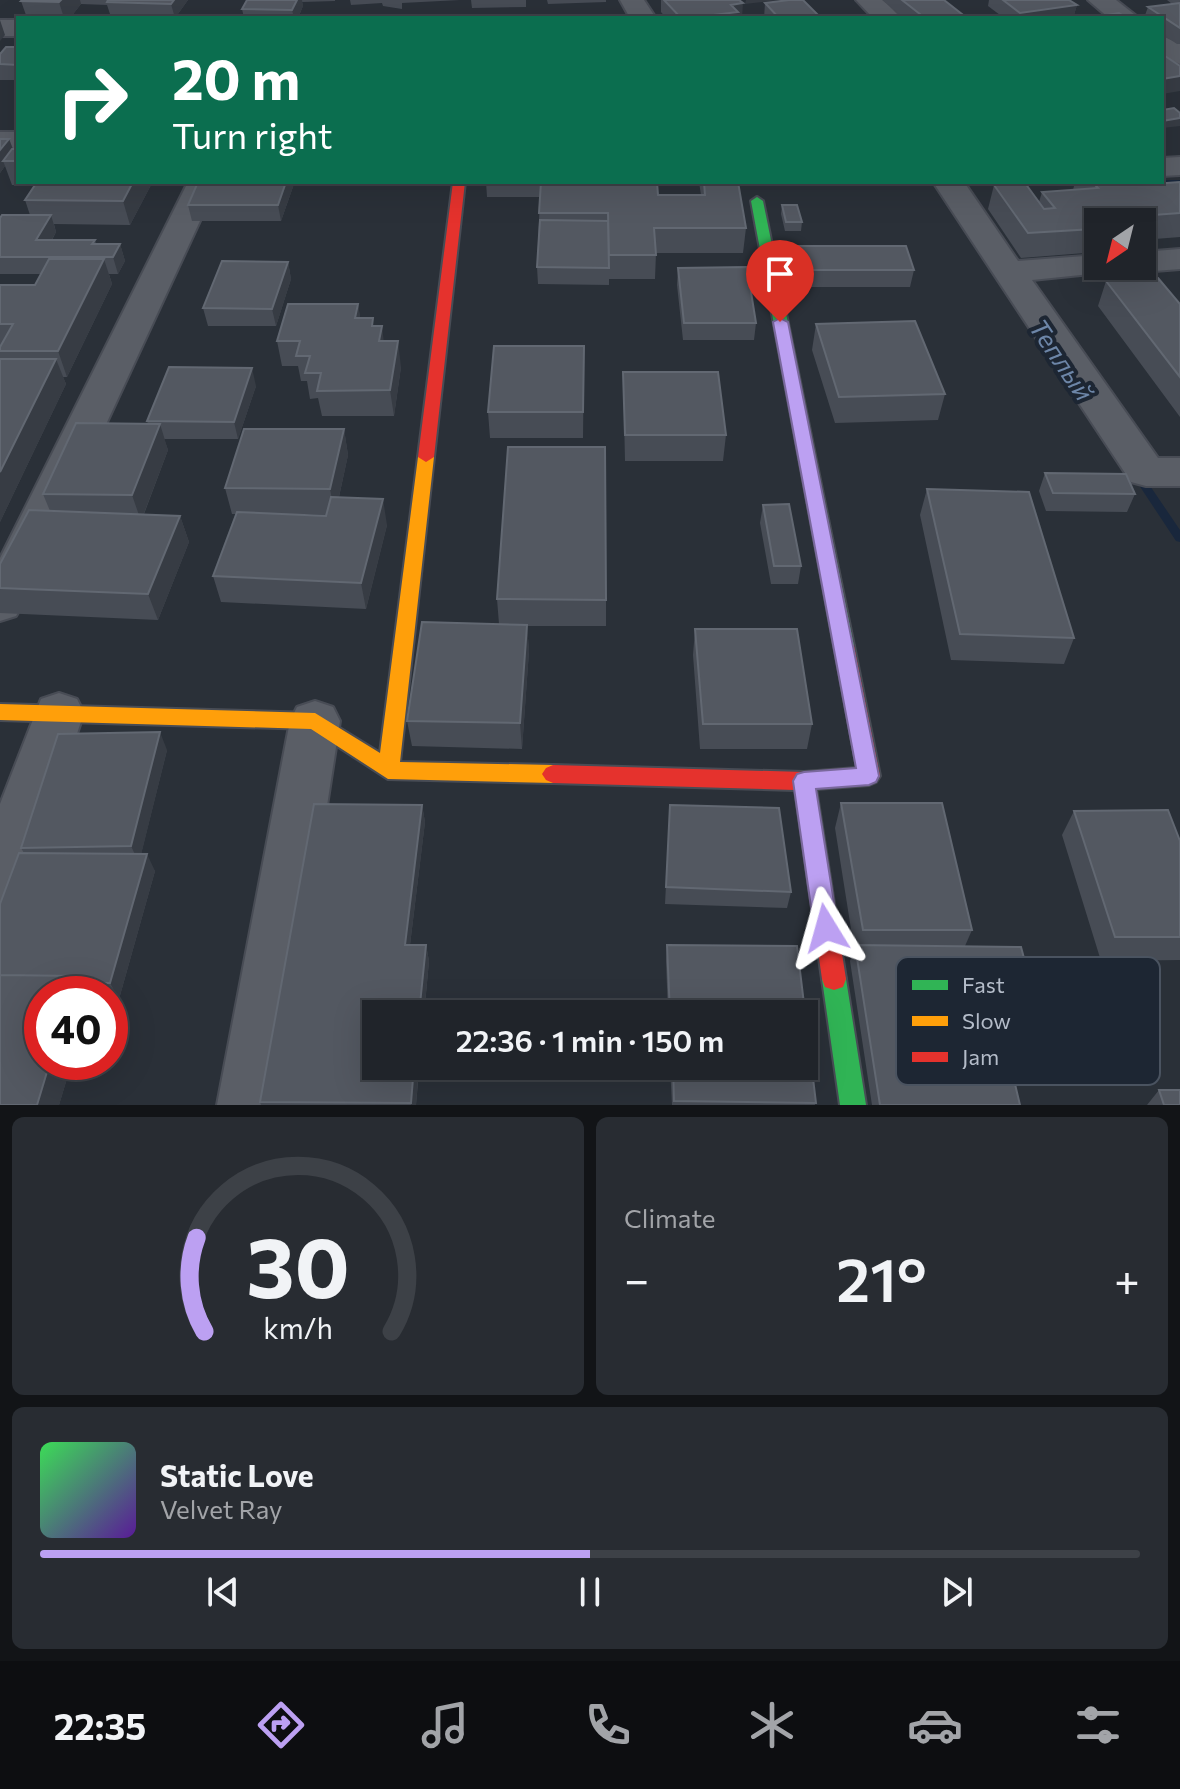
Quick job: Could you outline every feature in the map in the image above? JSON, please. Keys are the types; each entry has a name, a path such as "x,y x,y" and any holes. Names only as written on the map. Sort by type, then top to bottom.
{"street":[{"path":"868,0 886,16"},
{"path":"1100,0 1123,16"},
{"path":"0,604 202,184"},
{"path":"388,770 459,184"},
{"path":"949,184 1146,472 1180,472"},
{"path":"0,712 315,721 388,770 804,781 869,776 757,201"},
{"path":"1156,261 1180,259"},
{"path":"1009,272 1084,266"},
{"path":"0,878 59,713"},
{"path":"249,1105 315,721"},
{"path":"804,781 853,1105"}],"building":[{"path":"22,0 61,0 59,2"},
{"path":"108,0 174,0 171,4"},
{"path":"247,0 297,0 292,10 242,9"},
{"path":"664,0 739,0 743,3 731,5 738,12 679,16"},
{"path":"803,0 819,16 777,16 765,3"},
{"path":"902,0 944,0 964,16 922,16"},
{"path":"1003,0 1069,0 1077,5 1020,13"},
{"path":"1180,3 1180,28 1164,16 1148,7"},
{"path":"6,47 16,47 16,65 0,64 0,54"},
{"path":"1164,55 1180,66 1180,76 1164,79"},
{"path":"1174,108 1180,113 1180,118 1164,121 1164,110"},
{"path":"0,139 9,139 0,150"},
{"path":"12,149 16,149 16,161 3,161"},
{"path":"1180,182 1180,213 1156,215 1156,208 1084,208 1084,230 1028,233 994,185 1026,184 1044,209 1055,208 1042,192 1098,188 1094,184"},
{"path":"36,184 132,184 123,201 25,200"},
{"path":"197,184 285,184 278,205 188,205"},
{"path":"541,184 657,184 658,195 705,195 704,184 738,184 746,228 654,228 656,255 609,255 608,213 539,213"},
{"path":"782,205 797,205 802,222 786,222"},
{"path":"2,215 51,215 36,240 95,240 92,244 120,244 113,257 0,257"},
{"path":"540,220 608,221 609,268 537,267"},
{"path":"786,246 906,246 914,270 791,270"},
{"path":"49,259 104,259 58,351 0,351 13,324 0,324 0,285 35,285"},
{"path":"222,261 288,262 272,309 203,308"},
{"path":"747,267 756,323 684,323 678,268"},
{"path":"1156,278 1180,304 1180,377 1106,281"},
{"path":"288,304 358,304 355,318 373,318 372,326 382,326 379,341 398,341 390,390 317,391 321,373 305,373 310,356 296,356 300,341 277,341"},
{"path":"915,321 945,394 839,397 816,324"},
{"path":"494,346 584,346 583,412 488,412"},
{"path":"0,359 56,359 0,472"},
{"path":"169,367 252,368 234,422 147,421"},
{"path":"623,372 718,372 726,435 625,435"},
{"path":"76,423 160,424 132,495 43,494"},
{"path":"244,429 344,429 330,489 225,488"},
{"path":"508,447 605,447 606,600 497,599"},
{"path":"1045,473 1126,474 1135,494 1053,493"},
{"path":"927,489 1029,492 1074,638 960,634"},
{"path":"331,497 383,499 361,583 213,576 237,512 326,516"},
{"path":"789,504 801,566 774,566 763,505"},
{"path":"29,510 180,516 148,594 0,588 0,564"},
{"path":"422,622 527,625 520,723 407,721"},
{"path":"695,629 797,629 812,724 703,724"},
{"path":"160,732 131,846 21,848 58,734"},
{"path":"841,803 942,803 972,930 863,930"},
{"path":"314,804 422,805 405,945 426,945 420,1000 362,1000 362,1080 413,1080 411,1103 260,1102"},
{"path":"670,805 779,808 791,892 666,887"},
{"path":"1168,810 1180,841 1180,937 1115,937 1074,811"},
{"path":"19,853 147,854 112,976 0,975 0,904"},
{"path":"667,945 797,946 804,1000 669,1000"},
{"path":"855,945 1021,947 1024,957 896,957 896,1085 1015,1085 1020,1105 880,1105"},
{"path":"0,975 77,976 24,976 24,1080 45,1080 37,1105 0,1105"},
{"path":"673,1080 813,1080 816,1103 674,1101"},
{"path":"1159,1090 1180,1090 1180,1105 1164,1105"}],"waterway":[{"name":"Теплый","path":"1164,182 1180,182"},
{"name":"Теплый","path":"1138,476 1180,538"}],"traffic: fast":[{"path":"757,201 844,646"},
{"path":"834,979 853,1105"}],"traffic: slow":[{"path":"388,770 426,457"},
{"path":"0,712 315,721 388,770 553,774"}],"traffic: jam":[{"path":"426,457 459,184"},
{"path":"834,979 804,781 869,776 844,646"},
{"path":"553,774 804,781"}],"route":[{"path":"780,322 869,776 804,781 826,928"}]}
